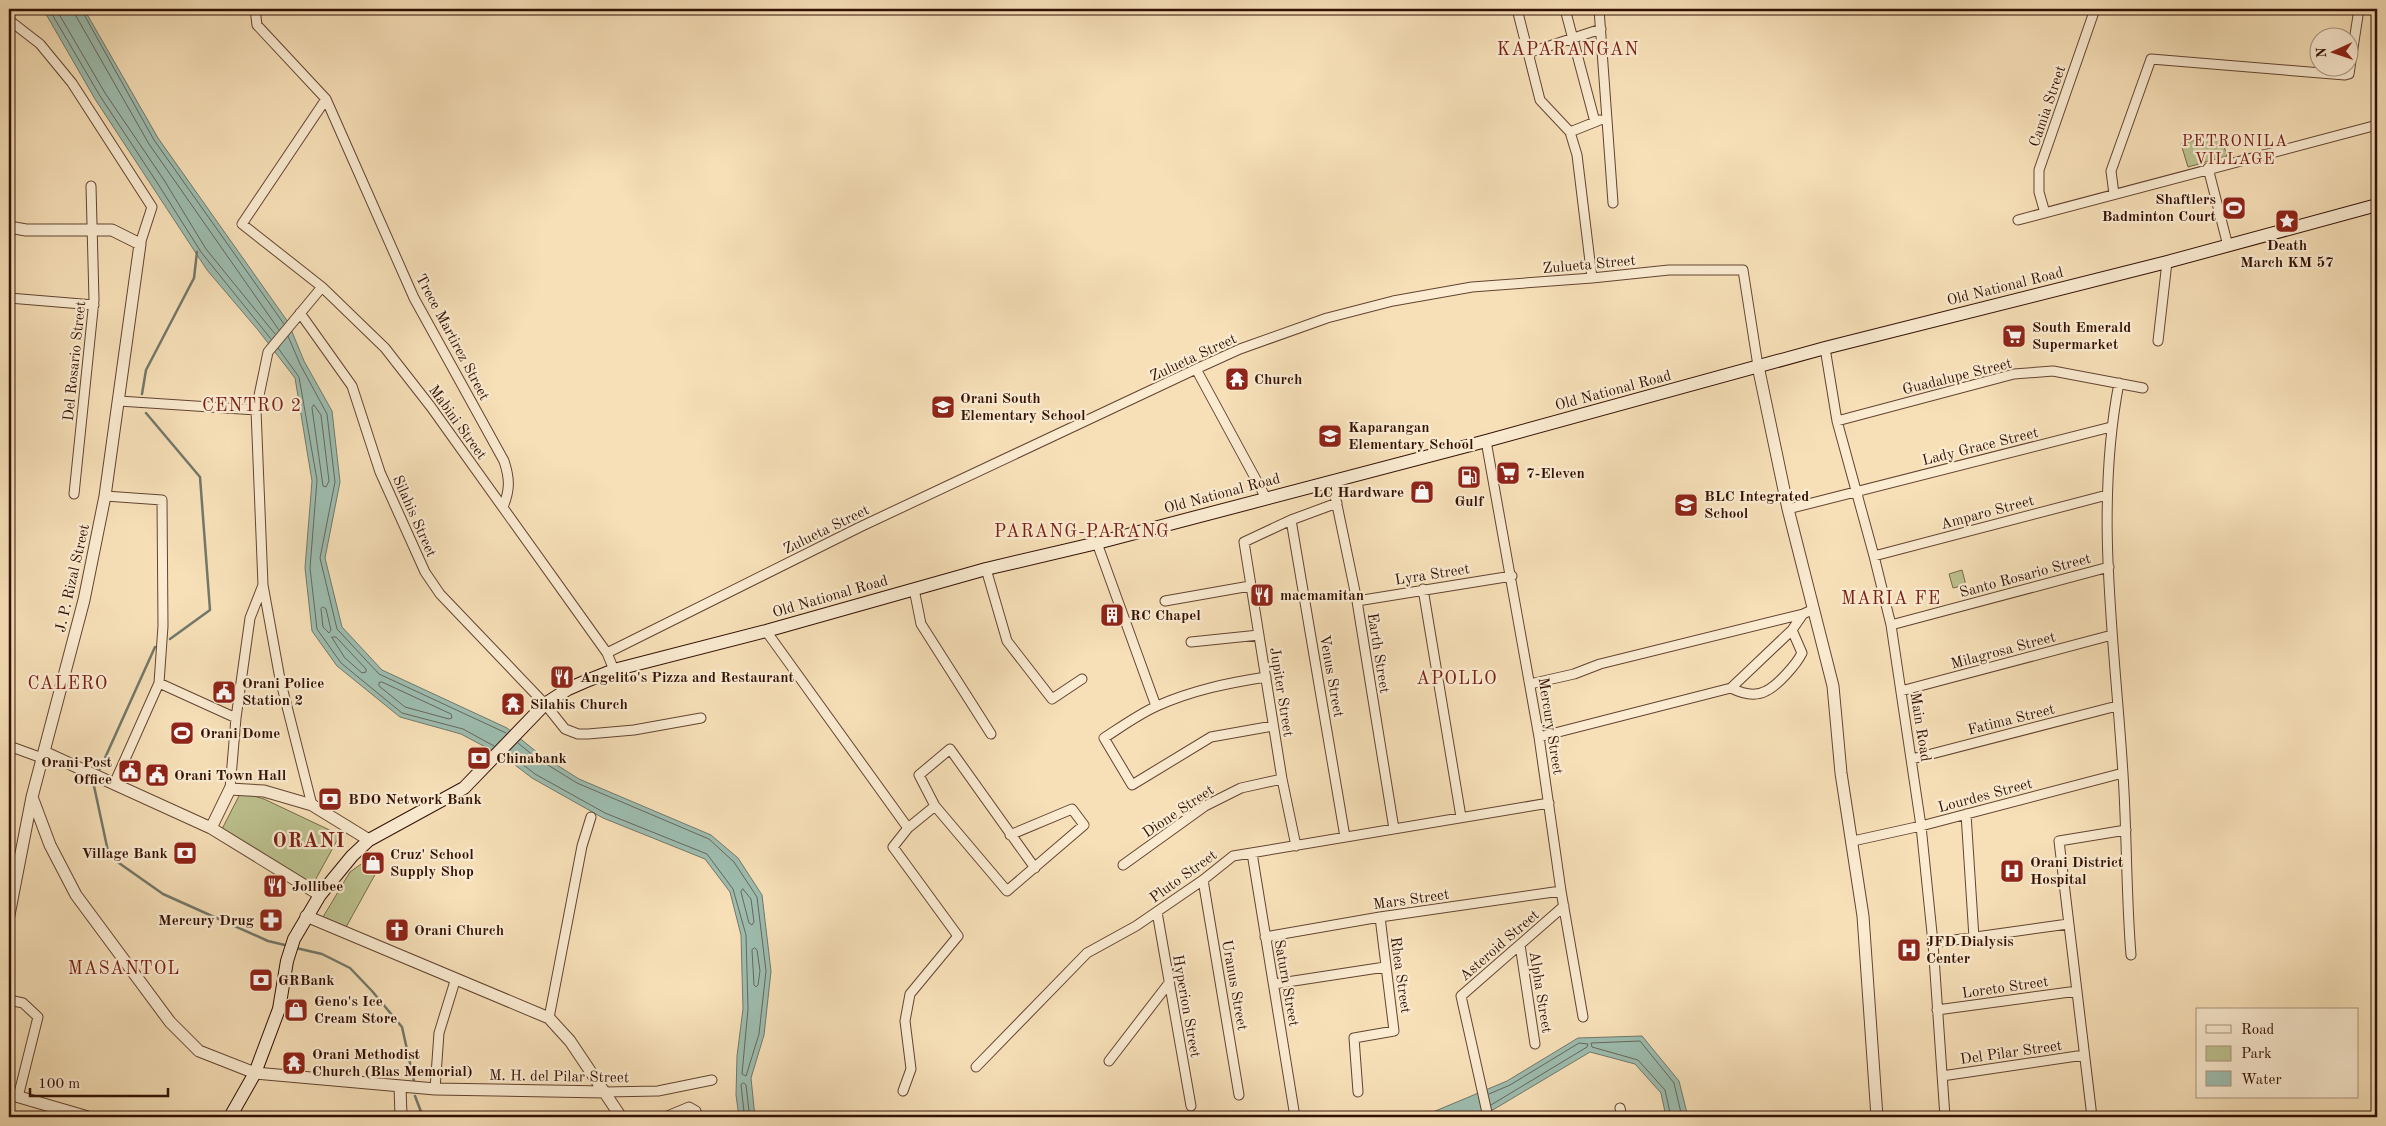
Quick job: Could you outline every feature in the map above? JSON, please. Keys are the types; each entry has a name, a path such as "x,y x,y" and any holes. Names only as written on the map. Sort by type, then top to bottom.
{"main road":[{"name":"Old National Road","path":"230,1117 255,1073 279,1009 292,944 306,916 320,895 352,856 369,840 464,788 496,757 545,704 568,689 614,670 766,631 986,569 1097,543 1486,441 1825,348 2167,262 2377,205"}],"street":[{"name":"Trece Martirez Street","path":"255,9 257,25 326,99 414,298 504,461 510,478 504,507"},
{"path":"1517,9 1540,100 1570,132 1577,155 1592,278"},
{"path":"1565,9 1595,122"},
{"path":"1599,9 1613,204"},
{"name":"Camia Street","path":"2045,213 2039,192 2039,170 2095,9"},
{"path":"2114,194 2111,171 2151,59 2345,75 2349,74 2359,9"},
{"path":"9,20 40,44 72,83 152,207 140,244 112,230 26,230 9,227"},
{"path":"1528,53 1602,30"},
{"name":"Mabini Street","path":"326,99 242,224 322,287 385,348 504,507 607,653 614,670"},
{"path":"1570,132 1608,118"},
{"path":"2018,220 2377,124"},
{"path":"2208,168 2228,246"},
{"name":"Del Rosario Street","path":"74,494 94,305 91,186"},
{"name":"J. P. Rizal Street","path":"9,915 32,797 84,600 105,496 140,244"},
{"path":"2158,340 2167,262"},
{"name":"Zulueta Street","path":"607,653 860,527 1240,349 1327,318 1393,301 1472,286 1592,278 1669,270 1744,270 1758,366"},
{"path":"312,805 280,679 263,585 256,410 268,352 322,287"},
{"path":"9,298 94,305"},
{"name":"Silahis Street","path":"300,313 352,386 380,472 425,572 440,594 545,704 565,728 578,734 634,730 701,718"},
{"name":"Main Road","path":"1825,348 1837,421 1891,625 1912,759 1933,943 1945,1117"},
{"path":"1758,366 1788,509 1833,686 1842,773 1863,916 1877,1117"},
{"path":"1196,370 1266,498"},
{"name":"Guadalupe Street","path":"1837,421 2014,374 2053,371 2143,388"},
{"path":"2119,383 2110,427 2107,495 2112,635 2123,773 2131,955"},
{"path":"119,401 256,410"},
{"name":"Lady Grace Street","path":"1788,509 2110,427"},
{"name":"Mercury Street","path":"1486,441 1512,576 1539,737 1561,890 1583,1017"},
{"name":"Earth Street","path":"1332,481 1357,601 1394,829"},
{"name":"Amparo Street","path":"1874,556 2107,495"},
{"path":"105,496 162,500 163,626 159,683 114,784"},
{"path":"1291,520 1337,503"},
{"name":"Jupiter Street","path":"1291,520 1244,542 1282,779 1296,846"},
{"name":"Venus Street","path":"1291,520 1345,837"},
{"path":"1097,543 1156,706"},
{"name":"Santo Rosario Street","path":"1891,625 2109,566"},
{"path":"986,569 1007,641 1052,699 1082,680"},
{"name":"Lyra Street","path":"1357,601 1512,576"},
{"path":"211,828 230,789 236,718 250,618 263,585"},
{"path":"1165,601 1250,586"},
{"path":"914,589 921,624 991,734"},
{"path":"1423,589 1461,817"},
{"path":"1530,684 1574,674 1600,664 1803,614 1814,609"},
{"path":"1539,737 1730,688 1792,630 1803,614"},
{"path":"1730,688 1744,694 1765,692 1797,664 1802,653 1798,640 1792,630"},
{"path":"766,631 908,828"},
{"path":"1191,642 1258,635"},
{"name":"Milagrosa Street","path":"1901,691 2112,635"},
{"path":"1266,677 1222,684 1156,706 1104,738 1132,784 1211,737 1273,726"},
{"path":"159,683 236,718"},
{"name":"Fatima Street","path":"1912,759 2117,706"},
{"path":"9,746 43,755 114,784 211,828 320,895"},
{"path":"1010,835 1072,809 1084,825 1036,868 1007,891 935,806 919,775 950,749 1010,835 1036,868"},
{"name":"Lourdes Street","path":"1853,841 1921,826 2123,773"},
{"name":"Dione Street","path":"1123,865 1205,806 1241,788 1282,779"},
{"path":"230,789 264,791 312,805 369,840"},
{"name":"M. H. del Pilar Street","path":"32,797 50,845 76,895 170,1022 199,1051 255,1073 435,1089 658,1091 712,1080"},
{"name":"Pluto Street","path":"976,1067 1087,953 1136,926 1203,880 1233,856 1549,803"},
{"path":"903,1091 911,1069 905,1021 910,994 958,936 893,847 908,828 935,806"},
{"path":"1966,814 1974,938"},
{"path":"549,1018 582,846 591,817"},
{"path":"2092,1117 2059,841 2126,830"},
{"name":"Saturn Street","path":"1252,853 1295,1117"},
{"name":"Uranus Street","path":"1203,880 1239,1095"},
{"name":"Mars Street","path":"1265,937 1380,917 1561,890"},
{"name":"Asteroid Street","path":"1488,1117 1461,996 1564,906"},
{"name":"Hyperion Street","path":"1157,912 1190,1106"},
{"path":"306,916 455,981 549,1018 570,1041 621,1117"},
{"name":"Rhea Street","path":"1358,1092 1354,1038 1394,1030 1380,917"},
{"path":"1933,943 2068,924"},
{"name":"Alpha Street","path":"1520,945 1535,1044"},
{"path":"1274,984 1385,967"},
{"path":"435,1089 439,1033 455,981"},
{"path":"1109,1061 1170,983"},
{"name":"Loreto Street","path":"1937,1010 2077,992"},
{"path":"9,1000 23,1003 38,1017 13,1096 88,1117"},
{"name":"Del Pilar Street","path":"1942,1076 2084,1055"},
{"path":"400,1086 401,1117"},
{"path":"665,1117 689,1107 696,1111"},
{"path":"1620,1108 1622,1117"}],"green space":[{"path":"2220,133 2227,156 2188,167 2181,144"},
{"path":"1962,570 1966,585 1953,588 1949,574"},
{"path":"241,792 264,799 340,835 313,884 222,829"},
{"path":"364,862 377,871 345,929 323,917 350,872"}],"water":[{"path":"43,9 84,9 158,138 288,322 304,361 332,411 340,482 325,558 342,627 382,670 507,728 538,753 579,779 711,835 738,858 762,895 771,971 764,1035 751,1078 755,1117 739,1117 736,1095 737,1056 743,1009 741,935 730,892 705,859 603,818 532,778 506,758 461,734 400,717 337,666 312,631 305,568 312,481 295,378 258,330 207,270 95,99"},
{"path":"1642,1036 1679,1081 1688,1117 1666,1117 1661,1093 1635,1064 1590,1052 1481,1117 1421,1117 1507,1081 1578,1038"}],"waterway":[{"path":"142,394 146,370 194,278 197,252"},
{"path":"146,413 200,477 210,610 170,639"},
{"path":"100,769 155,647"},
{"path":"94,786 109,856 163,894 268,941 289,946"},
{"path":"296,948 322,954 350,968 372,991 402,1027 414,1081"},
{"path":"415,1096 423,1117"}],"place":[{"name":"Shaftlers Badminton Court","path":"2234,208"},
{"name":"Death March KM 57","path":"2287,221"},
{"name":"South Emerald Supermarket","path":"2014,336"},
{"name":"Church","path":"1237,379"},
{"name":"Orani South Elementary School","path":"943,407"},
{"name":"Kaparangan Elementary School","path":"1330,436"},
{"name":"7-Eleven","path":"1508,473"},
{"name":"Gulf","path":"1469,477"},
{"name":"LC Hardware","path":"1422,492"},
{"name":"BLC Integrated School","path":"1686,505"},
{"name":"macmamitan","path":"1262,595"},
{"name":"RC Chapel","path":"1112,615"},
{"name":"Angelito's Pizza and Restaurant","path":"562,677"},
{"name":"Orani Police Station 2","path":"224,692"},
{"name":"Silahis Church","path":"513,704"},
{"name":"Orani Dome","path":"182,733"},
{"name":"Chinabank","path":"479,758"},
{"name":"Orani Post Office","path":"130,771"},
{"name":"Orani Town Hall","path":"157,775"},
{"name":"BDO Network Bank","path":"330,799"},
{"name":"Village Bank","path":"185,853"},
{"name":"Cruz' School Supply Shop","path":"373,863"},
{"name":"Orani District Hospital","path":"2012,871"},
{"name":"Jollibee","path":"275,886"},
{"name":"Mercury Drug","path":"271,920"},
{"name":"Orani Church","path":"397,930"},
{"name":"JFD Dialysis Center","path":"1909,950"},
{"name":"GRBank","path":"261,980"},
{"name":"Geno's Ice Cream Store","path":"296,1010"},
{"name":"Orani Methodist Church (Blas Memorial)","path":"294,1063"}],"district":[{"name":"KAPARANGAN","path":"1568,49"},
{"name":"PETRONILA VILLAGE","path":"2235,149"},
{"name":"CENTRO 2","path":"252,405"},
{"name":"PARANG-PARANG","path":"1082,531"},
{"name":"MARIA FE","path":"1891,598"},
{"name":"APOLLO","path":"1457,678"},
{"name":"CALERO","path":"68,683"},
{"name":"ORANI","path":"309,840"},
{"name":"MASANTOL","path":"124,968"}]}
